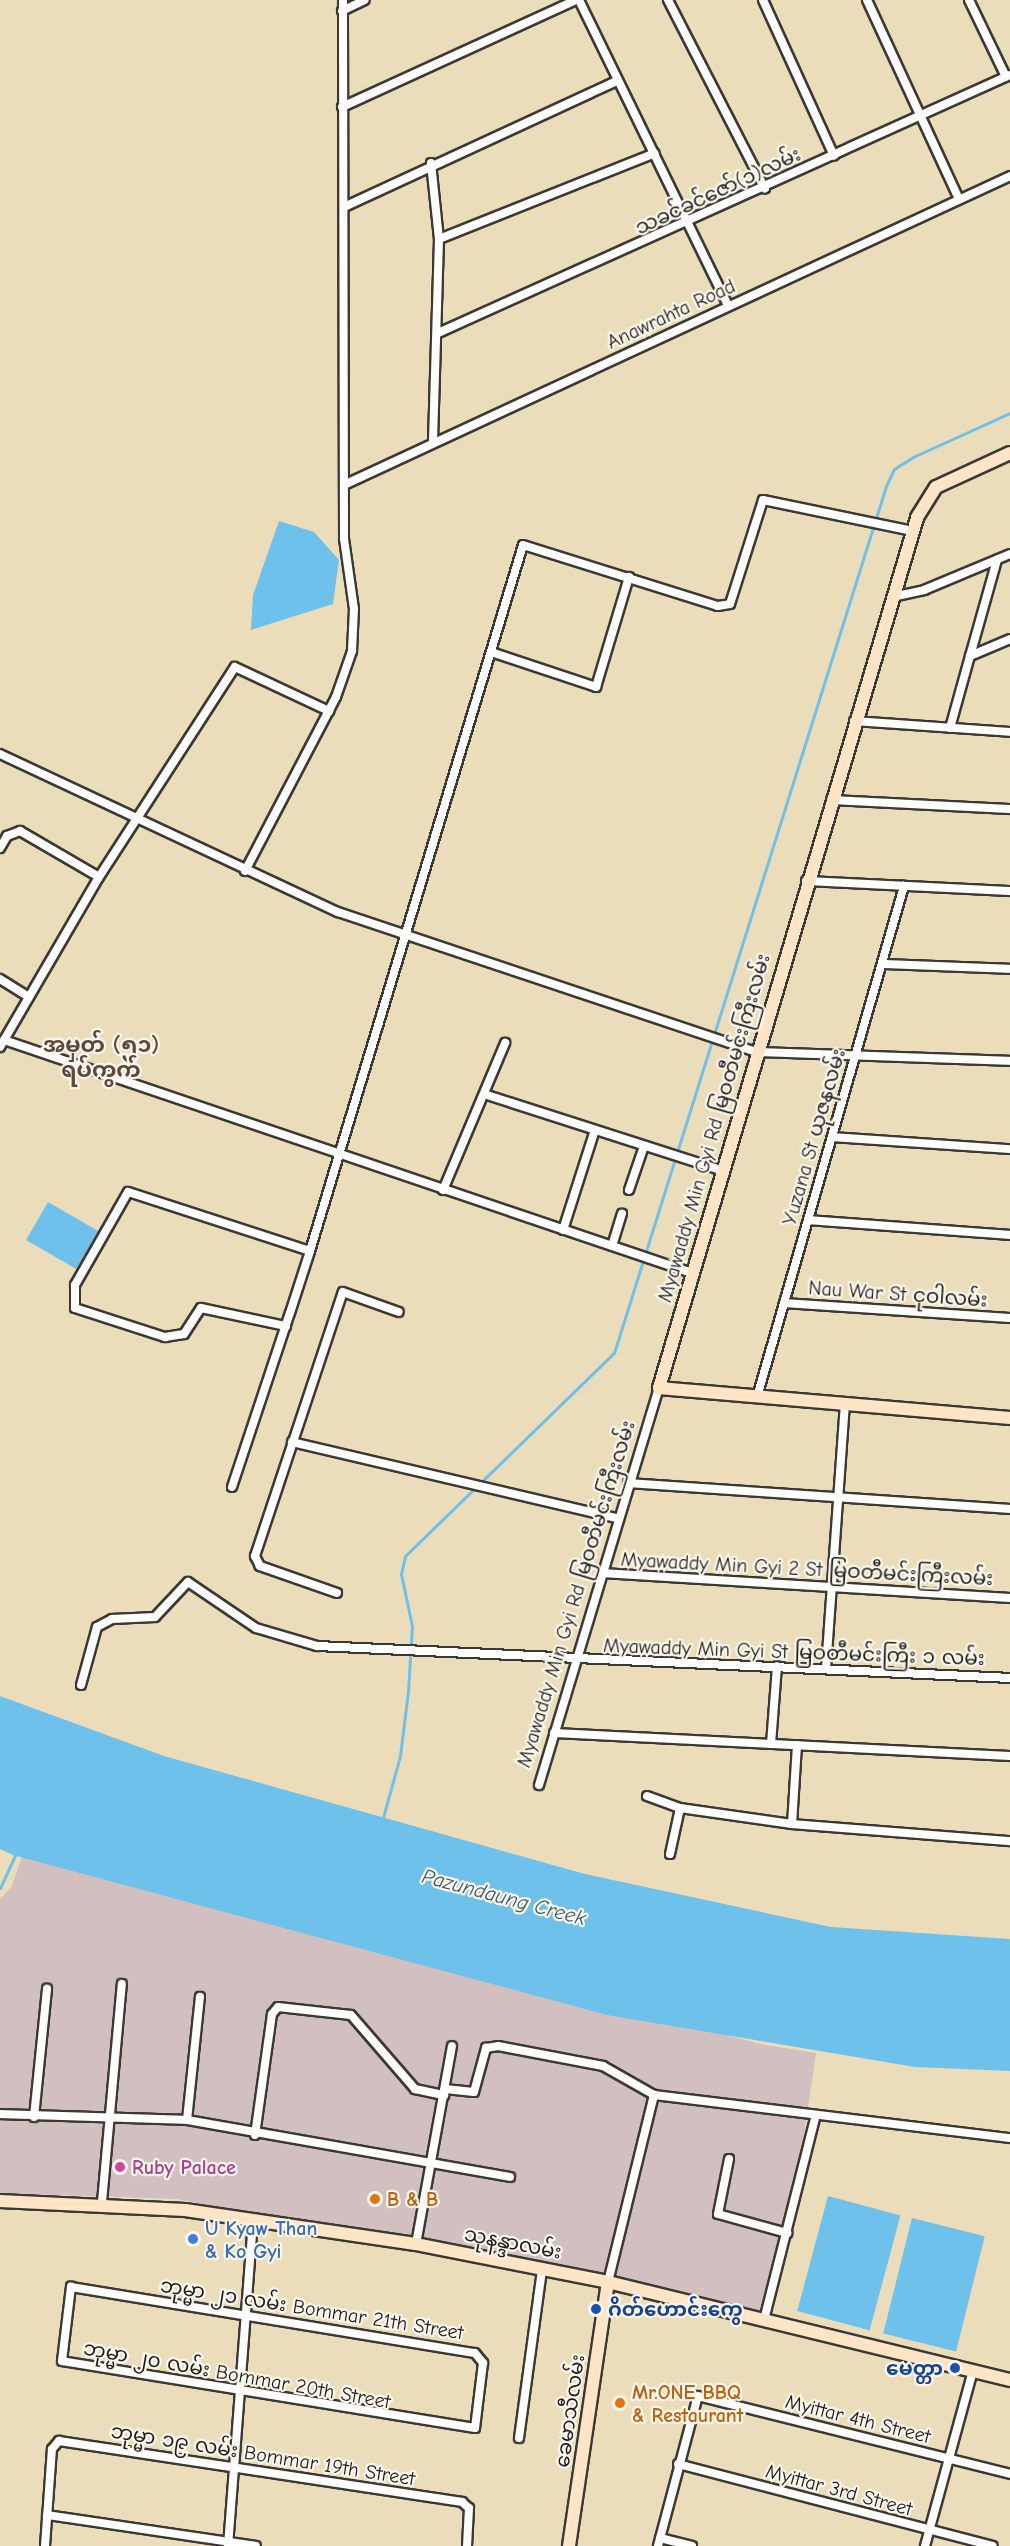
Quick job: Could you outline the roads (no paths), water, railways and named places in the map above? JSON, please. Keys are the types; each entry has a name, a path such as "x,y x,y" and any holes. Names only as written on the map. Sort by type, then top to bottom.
{"main road":[{"name":"Myawaddy Min Gyi Rd မြဝတီမင်းကြီးလမ်း","path":"659,1388 830,800 892,597 926,495 936,487 1010,453"},
{"path":"659,1388 1010,1418"},
{"name":"သုနန္ဒာလမ်း","path":"0,2201 102,2202 253,2219 416,2244 608,2282 1010,2380"},
{"name":"ခေမာသီလမ်း","path":"569,2546 608,2282"}],"street":[{"path":"245,872 329,711 352,651 346,484 342,107 344,0"},
{"path":"342,11 365,0"},
{"path":"342,107 578,0 728,306"},
{"path":"668,0 765,189"},
{"path":"762,0 834,156"},
{"path":"867,0 959,199"},
{"path":"980,0 970,2 1008,76"},
{"name":"သခင်ခင်ဇော်(၁)လမ်း","path":"438,333 687,225 1008,76"},
{"path":"344,207 431,163 617,81"},
{"path":"439,238 655,153"},
{"path":"431,163 439,238 438,333 433,441"},
{"name":"Anawrahta Road","path":"346,484 433,441 1010,176"},
{"path":"232,1486 341,1156 523,545 718,606 730,604 763,500 913,531"},
{"path":"892,597 1010,554"},
{"path":"950,729 997,560"},
{"path":"491,652 596,687 629,577"},
{"path":"970,656 1010,639"},
{"path":"329,711 235,667 99,877 2,1043 692,1273"},
{"path":"854,720 1010,732"},
{"path":"0,754 245,872 407,938 756,1052 856,1053 1010,1061"},
{"path":"830,800 1010,809"},
{"path":"0,848 7,836 20,831 99,877"},
{"path":"806,881 1010,891"},
{"name":"Yuzana St ယုဇနလမ်း","path":"757,1397 904,886"},
{"path":"882,964 1010,969"},
{"path":"0,980 29,997"},
{"path":"443,1190 505,1043"},
{"path":"484,1094 687,1161 721,1170"},
{"path":"563,1230 595,1130"},
{"path":"832,1137 1010,1149"},
{"path":"629,1190 644,1146"},
{"path":"286,1326 201,1308 184,1334 165,1337 75,1308 75,1285 129,1192 310,1251"},
{"path":"612,1246 622,1213"},
{"path":"808,1220 1010,1235"},
{"path":"337,1593 255,1562 292,1442 343,1292 399,1312"},
{"name":"Nau War St ငုဝါလမ်း","path":"784,1303 1010,1318"},
{"name":"Myawaddy Min Gyi Rd မြဝတီမင်းကြီးလမ်း","path":"539,1785 617,1518 659,1388"},
{"path":"826,1668 845,1404"},
{"path":"292,1442 465,1486 617,1518"},
{"path":"628,1483 1010,1509"},
{"name":"Myawaddy Min Gyi 2 St မြဝတီမင်းကြီးလမ်း","path":"602,1573 1010,1598"},
{"name":"Myawaddy Min Gyi St မြဝတီမင်းကြီး ၁ လမ်း","path":"81,1684 97,1627 112,1619 155,1617 188,1582 282,1640 577,1660 826,1668 1010,1678"},
{"path":"771,1744 777,1666"},
{"path":"554,1733 1010,1756"},
{"path":"792,1824 797,1745"},
{"path":"647,1796 680,1808 792,1824 1010,1841"},
{"path":"670,1854 680,1808"},
{"path":"102,2202 122,1984"},
{"path":"34,2117 47,1989"},
{"path":"187,2120 201,1997"},
{"path":"255,2135 272,2014 278,2007 351,2015 415,2089 474,2092 486,2048 494,2045 603,2066 654,2096 815,2118 1010,2139"},
{"path":"416,2244 433,2163 452,2046"},
{"path":"608,2282 654,2096"},
{"path":"0,2114 34,2117 111,2116 187,2120 255,2135 510,2176"},
{"path":"764,2320 815,2118"},
{"path":"729,2159 718,2214 787,2233"},
{"path":"228,2544 253,2219"},
{"path":"519,2438 542,2269"},
{"name":"ဘုမ္မာ ၂၁ လမ်း Bommar 21th Street","path":"68,2292 71,2287 475,2353 483,2363 475,2428"},
{"name":"ဘုမ္မာ ၂၀ လမ်း Bommar 20th Street","path":"68,2292 62,2361 475,2428"},
{"path":"925,2546 951,2459 972,2370"},
{"name":"Myittar 4th Street","path":"678,2464 698,2396 1010,2474"},
{"name":"ဘုမ္မာ ၁၉ လမ်း Bommar 19th Street","path":"47,2515 54,2445 234,2466 467,2504 467,2546"},
{"path":"678,2464 659,2542 692,2546"},
{"name":"Myittar 3rd Street","path":"678,2464 992,2546"},
{"path":"45,2546 47,2515 228,2544 256,2546"}],"water":[{"path":"279,521 314,532 339,560 333,604 251,630 253,595"},
{"path":"48,1202 98,1231 76,1269 26,1240"},
{"name":"Pazundaung Creek","path":"0,1696 164,1756 585,1874 831,1927 1010,1939 1010,2071 915,2067 607,2015 13,1855 0,1849"},
{"path":"828,2196 900,2215 870,2330 797,2311"},
{"path":"912,2218 985,2236 956,2352 883,2333"}],"waterway":[{"path":"382,1821 400,1756 408,1691 412,1626 401,1574 405,1556 614,1353 886,486 894,469 913,457 1010,413"},
{"path":"0,1888 17,1851"}],"place":[{"name":"Ruby Palace","path":"120,2167"},
{"name":"B & B","path":"375,2199"},
{"name":"U Kyaw Than & Ko Gyi","path":"193,2239"},
{"name":"ဂိတ်ဟောင်းကွေ","path":"596,2309"},
{"name":"မေတ္တာ","path":"955,2368"},
{"name":"Mr.ONE BBQ & Restaurant","path":"620,2403"}],"district":[{"name":"အမှတ် (၅၁) ရပ်ကွက်","path":"101,1058"}]}
